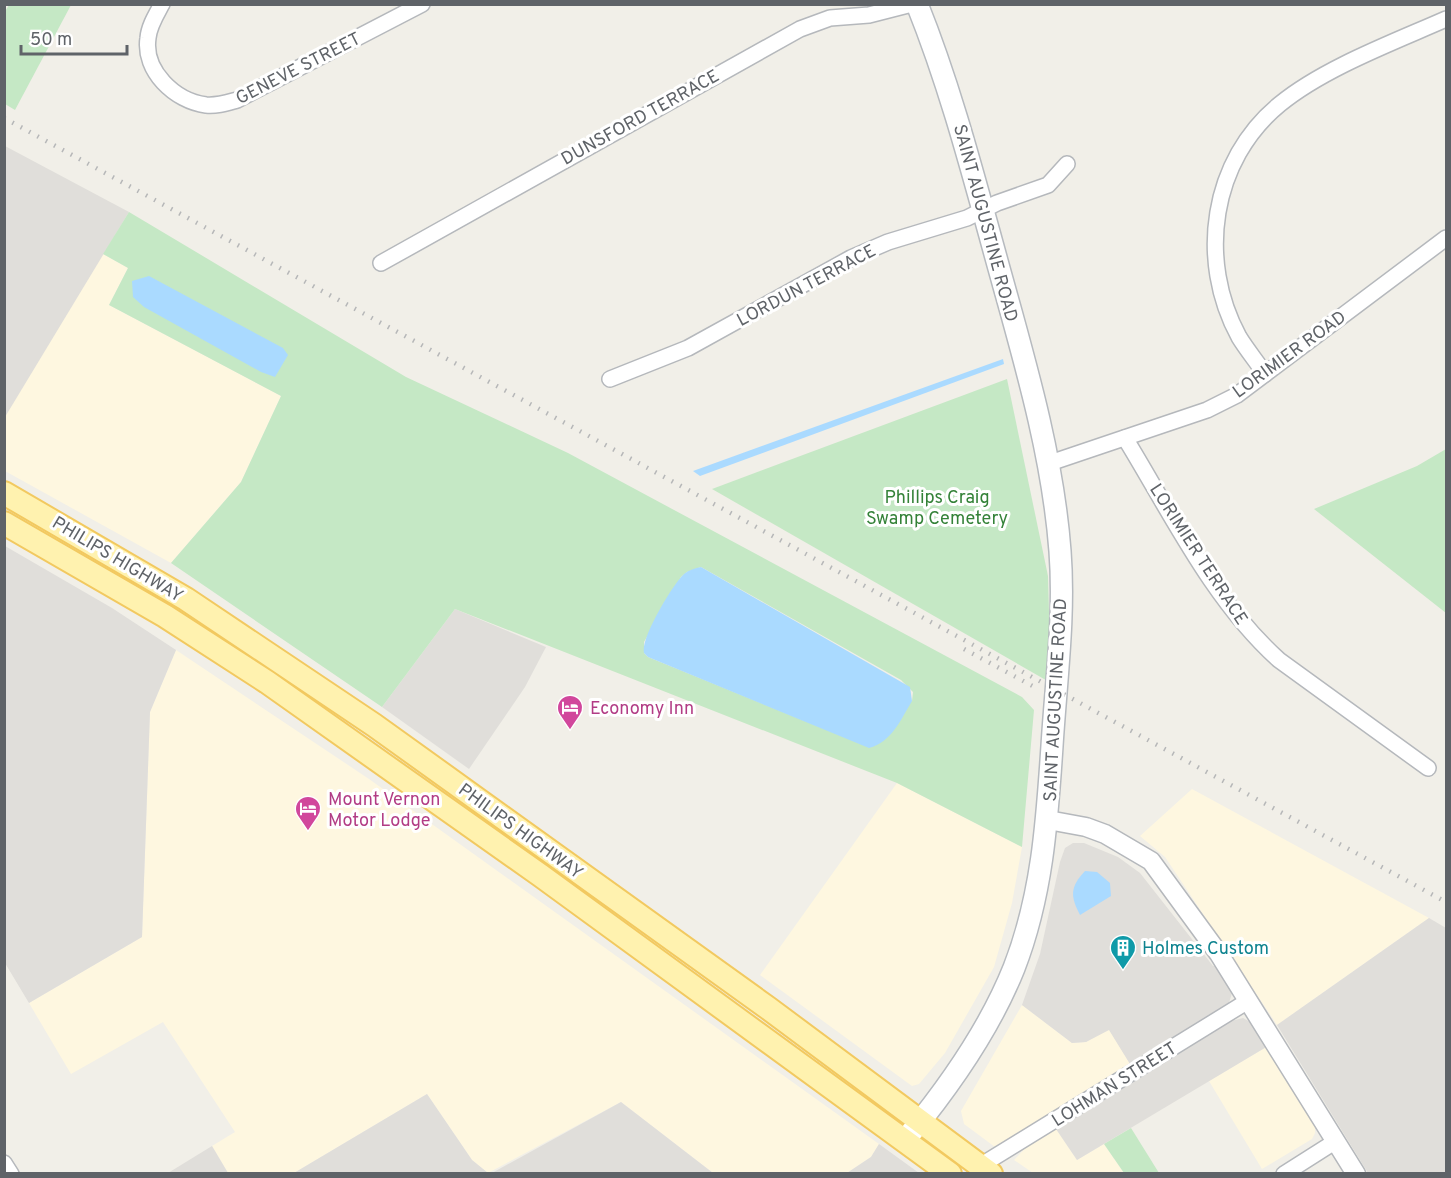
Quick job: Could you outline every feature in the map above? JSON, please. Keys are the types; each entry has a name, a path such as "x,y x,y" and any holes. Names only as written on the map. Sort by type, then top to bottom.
{"main road":[{"name":"SAINT AUGUSTINE ROAD","path":"917,4 956,116 983,210 1014,323 1047,464 1059,547 1063,613 1048,820"},
{"name":"PHILIPS HIGHWAY","path":"4,493 138,570 330,695 721,974 985,1170"},
{"name":"PHILIPS HIGHWAY","path":"4,523 110,583 315,715 511,854 950,1173"},
{"path":"904,1141 940,1098 978,1039 1013,969 1036,900 1048,820"}],"street":[{"name":"GENEVE STREET","path":"162,4 152,23 147,40 151,61 158,78 170,90 203,105 219,106 237,100 423,4"},
{"name":"DUNSFORD TERRACE","path":"381,263 800,29 830,18 869,15 912,4"},
{"path":"1265,374 1239,336 1224,300 1217,272 1214,240 1218,211 1226,181 1238,156 1253,132 1279,105 1308,85 1446,19"},
{"name":"LORDUN TERRACE","path":"610,379 688,348 851,258 888,242 967,218 1048,185 1067,164"},
{"name":"LORIMIER ROAD","path":"1047,464 1207,410 1237,395 1446,238"},
{"name":"LORIMIER TERRACE","path":"1125,438 1225,601 1258,641 1279,660 1428,768"},
{"path":"110,583 138,570"},
{"path":"315,715 330,695"},
{"name":"SAINT AUGUSTINE ROAD","path":"1048,820 1086,827 1105,834 1151,861 1201,926 1356,1173"},
{"path":"511,854 525,834"},
{"path":"706,995 721,974"},
{"name":"LOHMAN STREET","path":"985,1170 1248,1001"},
{"path":"1284,1173 1336,1141"},
{"path":"4,1162 11,1173"}],"shaded area":[{"path":"5,146 129,212 5,417"},
{"path":"103,254 128,268 109,305 281,396 241,482 171,563 5,471 4,417"},
{"path":"5,546 112,608 176,650 150,712 142,937 29,1003 5,963"},
{"path":"455,609 546,647 525,687 469,769 382,707"},
{"path":"176,650 369,779 879,1144 871,1157 847,1173 713,1173 621,1102 488,1173 472,1160 427,1094 294,1173 228,1173 212,1146 235,1132 163,1022 71,1074 29,1003 142,937 150,712"},
{"path":"897,783 1022,847 1012,903 994,967 945,1053 919,1084 912,1086 760,975"},
{"path":"1192,789 1429,918 1277,1025 1165,857 1140,836"},
{"path":"1073,843 1084,843 1118,857 1140,873 1213,966 1216,965 1233,990 1228,1006 1217,1015 1130,1064 1109,1030 1086,1042 1072,1043 1022,1005 1040,954 1060,862 1065,848"},
{"path":"1429,918 1446,928 1446,1173 1368,1173 1277,1025"},
{"path":"1022,1005 1072,1043 1086,1042 1109,1029 1130,1064 995,1147 964,1124 961,1111"},
{"path":"1243,1018 1254,1024 1268,1046 1077,1160 1054,1126 1190,1042 1231,1021"},
{"path":"1268,1046 1315,1126 1315,1133 1312,1139 1262,1169 1209,1081"},
{"path":"427,1094 472,1160 488,1173 294,1173"},
{"path":"621,1102 713,1173 492,1173"},
{"path":"1054,1126 1077,1160 1104,1144 1124,1173 1033,1173 1014,1160 1033,1140"},
{"path":"879,1144 919,1173 847,1173 871,1157"},
{"path":"212,1146 228,1173 168,1173"}],"green space":[{"path":"9,5 71,5 15,110 5,104 4,13"},
{"path":"129,212 406,377 568,453 1022,697 1034,710 1022,847 897,783 455,609 382,707 171,563 241,482 281,396 109,305 128,268 103,254","holes":["701,567 901,680 913,692 912,701 827,730 648,657 644,653 644,642 681,577"]},
{"name":"Phillips Craig Swamp Cemetery","path":"1007,379 1048,576 1051,683 712,489"},
{"path":"1446,449 1446,613 1314,509 1417,466"},
{"path":"1131,1128 1159,1173 1124,1173 1104,1144"}],"water":[{"path":"149,276 283,348 288,355 275,377 261,372 144,307 133,297 132,281"},
{"path":"1003,359 1004,364 700,476 693,471"},
{"path":"701,567 910,687 912,701 890,735 884,741 869,748 648,657 644,653 644,646 652,624 665,600 684,574"},
{"path":"1085,871 1097,872 1110,883 1111,896 1080,915 1074,902 1073,892 1076,882"}],"railway":[{"path":"4,118 1446,902"},
{"path":"964,649 1038,689"}],"place":[{"name":"Economy Inn","path":"570,731"},
{"name":"Mount Vernon Motor Lodge","path":"308,832"},
{"name":"Holmes Custom","path":"1123,971"}]}
